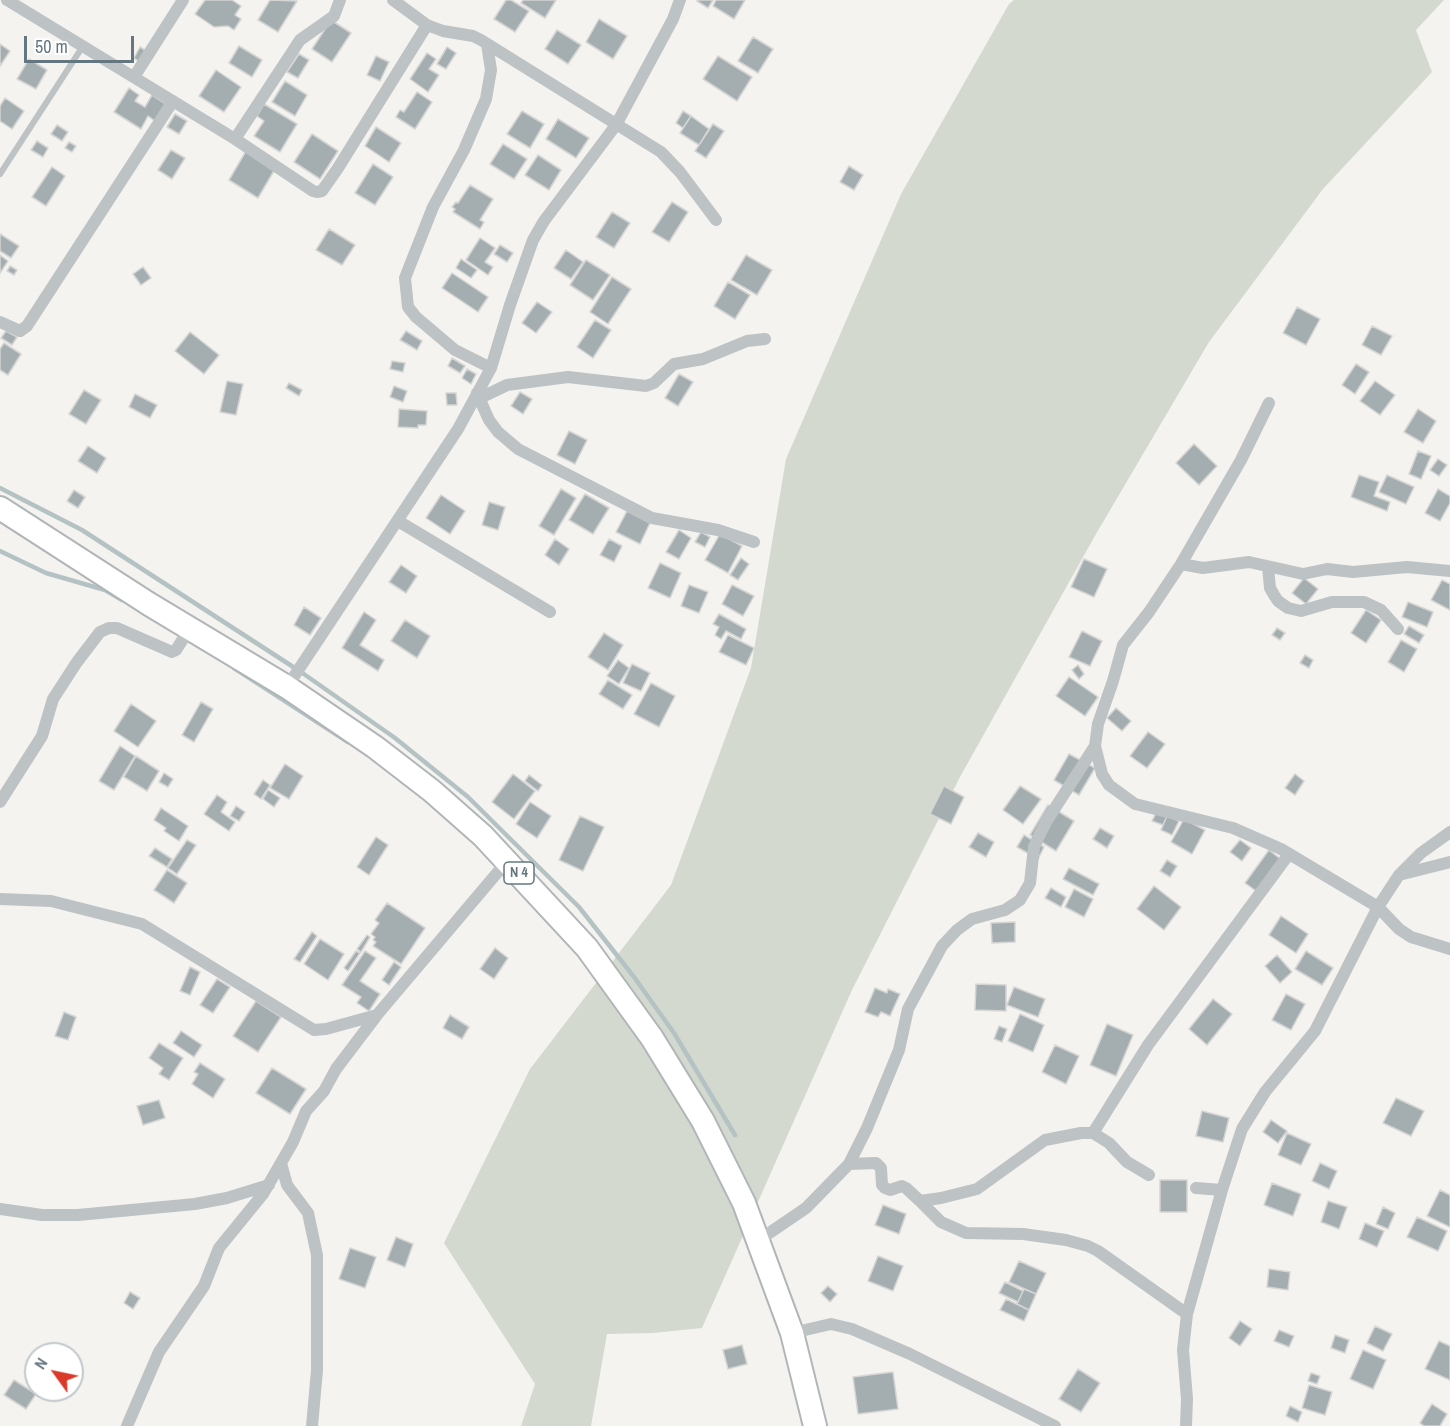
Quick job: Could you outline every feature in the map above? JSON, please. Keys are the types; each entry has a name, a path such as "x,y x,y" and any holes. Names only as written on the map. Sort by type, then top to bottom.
{"highway":[{"name":"N 4","path":"0,507 287,687 375,747 466,820 508,860 587,948 652,1038 703,1121 744,1203 792,1333 815,1426"}],"street":[{"path":"7,0 235,139 313,191 322,191 338,168 427,25"},
{"path":"134,77 183,0"},
{"path":"235,139 300,40 334,16 340,0"},
{"path":"393,0 427,25 443,31 473,36 661,152 680,172 716,220"},
{"path":"287,687 479,395 491,368 532,240 616,125 673,19 680,0"},
{"path":"487,44 491,70 486,99 464,150 432,207 405,278 408,307 416,317 454,350 491,368"},
{"path":"0,322 20,331 27,326 173,101"},
{"path":"479,395 507,385 568,377 646,386 654,383 674,364 703,359 747,341 765,339"},
{"path":"479,395 489,420 498,432 519,448 652,518 718,530 754,542"},
{"path":"1269,403 1241,460 1181,564 1149,612 1123,645 1098,724 1095,746 1102,774 1109,785 1135,804 1233,828 1289,854 1378,907 1399,929 1411,937 1450,949"},
{"path":"398,521 550,612"},
{"path":"1181,564 1203,568 1249,562 1304,574 1327,569 1353,572 1407,567 1450,571"},
{"path":"1268,567 1270,588 1278,601 1288,608 1301,611 1332,602 1364,602 1382,610 1398,629"},
{"path":"0,802 42,736 54,699 77,662 100,632 109,628 117,628 172,652 176,650 190,628"},
{"path":"759,1240 806,1208 849,1164 867,1128 899,1050 906,1014 942,946 957,930 972,919 1005,910 1020,900 1030,883 1038,838 1095,746"},
{"path":"1186,1426 1187,1399 1183,1350 1187,1314 1242,1129 1252,1110 1315,1031 1378,907 1400,875 1421,853 1450,832"},
{"path":"1093,1133 1148,1046 1289,854"},
{"path":"127,1426 159,1352 204,1286 217,1252 269,1185 293,1142 306,1111 324,1091 336,1069 377,1015 508,860"},
{"path":"1400,875 1450,862"},
{"path":"0,898 63,903 142,924 314,1030 326,1029 377,1015"},
{"path":"920,1201 977,1189 1045,1140 1081,1133 1093,1133 1109,1143 1128,1162 1149,1175"},
{"path":"281,1163 287,1185 308,1213 317,1255 318,1360 312,1426"},
{"path":"849,1164 876,1163 881,1168 882,1185 885,1188 890,1190 902,1186 941,1222 966,1233 1023,1234 1066,1240 1088,1246 1187,1314"},
{"path":"0,1209 42,1215 78,1215 195,1204 227,1198 269,1185"},
{"path":"1196,1188 1222,1190"},
{"path":"792,1333 831,1324 852,1329 910,1354 1055,1426"}],"lane":[{"path":"0,174 83,46"}],"shaded area":[{"path":"1014,0 1444,0 1416,30 1432,72 1323,189 1209,342 1096,534 960,777 852,990 702,1328 653,1333 607,1334 591,1426 521,1426 535,1384 444,1243 530,1069 671,885 751,668 786,459 901,194 1009,4"}],"building":[{"path":"205,0 232,0 241,6 235,15 241,19 234,30 228,26 214,27 195,14"},
{"path":"270,0 297,1 278,32 258,20"},
{"path":"506,0 511,0 529,11 515,32 494,19"},
{"path":"523,0 556,0 545,18 521,3"},
{"path":"698,0 713,0 708,8"},
{"path":"716,0 745,0 734,19 713,6"},
{"path":"599,19 627,36 613,59 586,42"},
{"path":"331,20 351,33 332,62 312,49"},
{"path":"557,30 581,45 568,64 545,49"},
{"path":"753,37 773,49 758,73 738,61"},
{"path":"0,44 10,51 0,66"},
{"path":"239,46 262,60 252,77 229,63"},
{"path":"140,47 148,52 141,63 134,58"},
{"path":"447,47 456,53 446,69 437,64"},
{"path":"427,53 436,59 429,69 439,75 428,92 410,79"},
{"path":"299,54 309,60 298,78 287,72"},
{"path":"376,56 389,62 380,81 367,75"},
{"path":"718,56 752,77 737,101 703,79"},
{"path":"29,59 47,70 36,89 17,79"},
{"path":"216,70 241,87 224,112 199,96"},
{"path":"285,81 307,95 295,116 272,102"},
{"path":"129,88 139,95 135,101 145,107 152,95 166,104 155,121 148,116 141,129 114,112"},
{"path":"417,92 432,102 415,129 396,117 400,110 404,112"},
{"path":"5,98 24,111 12,129 0,121 0,106"},
{"path":"264,104 297,124 280,152 254,136 264,121 257,116"},
{"path":"522,111 544,124 530,148 507,134"},
{"path":"683,111 691,116 683,128 676,123"},
{"path":"175,114 187,121 179,134 167,127"},
{"path":"691,116 709,129 699,145 680,133"},
{"path":"558,119 589,138 576,158 546,139"},
{"path":"713,124 724,131 706,158 695,151"},
{"path":"57,125 68,132 62,141 51,134"},
{"path":"376,127 401,143 389,162 365,146"},
{"path":"312,134 338,151 320,179 294,162"},
{"path":"37,141 48,148 43,157 31,150"},
{"path":"69,142 76,146 72,152 65,148"},
{"path":"503,144 527,159 514,179 490,164"},
{"path":"171,150 185,158 172,179 158,170"},
{"path":"246,151 275,169 258,198 229,180"},
{"path":"538,155 561,170 549,190 525,175"},
{"path":"373,164 393,177 375,205 355,193"},
{"path":"849,166 863,175 854,190 840,182"},
{"path":"52,167 65,176 46,206 32,197"},
{"path":"470,185 493,199 480,220 484,222 480,229 453,212 455,209 452,207 456,202 458,203"},
{"path":"672,202 688,212 669,242 652,232"},
{"path":"612,212 630,223 614,248 596,237"},
{"path":"329,229 355,245 342,265 316,250"},
{"path":"0,234 19,246 11,258 0,251"},
{"path":"480,238 495,248 485,262 493,267 488,275 466,260"},
{"path":"500,245 513,253 507,262 494,254"},
{"path":"566,250 583,262 571,279 554,268"},
{"path":"0,255 8,261 0,273"},
{"path":"746,255 772,270 757,295 731,280"},
{"path":"461,259 477,270 471,278 456,268"},
{"path":"586,260 610,275 593,300 570,285"},
{"path":"10,266 17,270 14,275 7,271"},
{"path":"143,267 151,278 141,285 133,274"},
{"path":"452,273 488,297 478,312 442,288"},
{"path":"612,277 631,289 608,324 590,312"},
{"path":"728,282 750,295 735,319 714,306"},
{"path":"537,302 552,312 536,333 522,323"},
{"path":"1297,307 1320,319 1306,345 1283,333"},
{"path":"595,320 611,330 593,358 577,347"},
{"path":"1372,326 1392,336 1381,355 1362,345"},
{"path":"6,331 17,337 12,345 1,338"},
{"path":"406,331 422,341 417,350 400,340"},
{"path":"190,332 219,355 204,374 175,351"},
{"path":"4,343 21,354 8,375 0,370 0,349"},
{"path":"452,358 465,366 460,373 448,366"},
{"path":"392,361 405,363 403,372 390,369"},
{"path":"1356,364 1369,372 1355,394 1342,385"},
{"path":"467,369 476,374 471,384 462,378"},
{"path":"679,374 693,382 678,406 665,398"},
{"path":"227,381 243,384 236,415 220,412"},
{"path":"1375,381 1395,395 1380,415 1360,401"},
{"path":"289,383 302,390 299,396 286,388"},
{"path":"394,386 407,391 403,402 390,397"},
{"path":"84,390 101,400 86,424 69,414"},
{"path":"520,392 532,399 523,414 511,406"},
{"path":"446,393 456,393 457,405 447,405"},
{"path":"135,394 157,405 150,418 129,407"},
{"path":"399,409 427,411 426,425 418,425 418,428 398,427"},
{"path":"1418,409 1436,421 1423,443 1404,432"},
{"path":"569,431 587,440 575,464 557,455"},
{"path":"1194,444 1217,466 1199,485 1176,463"},
{"path":"88,446 106,458 97,473 78,461"},
{"path":"1418,451 1431,456 1421,479 1409,474"},
{"path":"1438,459 1447,465 1439,476 1430,470"},
{"path":"1359,475 1379,482 1374,496 1390,502 1387,511 1351,497"},
{"path":"1387,475 1414,487 1406,504 1379,492"},
{"path":"561,489 576,498 554,535 539,526"},
{"path":"1438,489 1450,496 1450,503 1440,521 1425,513"},
{"path":"74,490 85,497 78,508 67,501"},
{"path":"585,494 609,508 593,534 569,520"},
{"path":"441,495 465,511 450,534 426,518"},
{"path":"489,502 505,507 498,530 482,525"},
{"path":"627,511 650,523 640,544 616,532"},
{"path":"679,530 691,538 679,559 666,552"},
{"path":"701,532 710,537 705,547 695,542"},
{"path":"720,534 742,546 728,573 705,560"},
{"path":"555,539 569,549 559,565 545,555"},
{"path":"609,539 622,546 614,562 600,555"},
{"path":"741,558 749,564 738,580 730,575"},
{"path":"1084,559 1107,569 1094,597 1071,587"},
{"path":"660,563 681,573 670,598 648,588"},
{"path":"401,565 417,576 406,593 389,582"},
{"path":"1304,578 1318,589 1306,604 1292,593"},
{"path":"1442,580 1450,584 1450,610 1431,600"},
{"path":"689,585 708,592 699,613 681,606"},
{"path":"732,585 754,596 743,616 722,604"},
{"path":"1408,602 1433,612 1427,627 1402,617"},
{"path":"304,607 321,618 310,635 294,625"},
{"path":"1366,610 1381,620 1366,643 1351,633"},
{"path":"364,612 376,620 360,645 384,660 378,671 342,648"},
{"path":"719,614 746,629 741,639 726,631 721,639 715,635 719,627 713,624"},
{"path":"405,620 430,636 417,658 391,641"},
{"path":"1409,626 1424,635 1419,643 1404,634"},
{"path":"1277,628 1285,633 1280,640 1272,635"},
{"path":"1082,631 1102,641 1090,666 1069,657"},
{"path":"604,633 623,645 608,670 588,657"},
{"path":"728,635 754,648 746,665 719,652"},
{"path":"1401,640 1417,649 1404,672 1388,662"},
{"path":"1305,655 1313,660 1309,668 1300,663"},
{"path":"618,660 629,668 619,684 607,676"},
{"path":"632,664 650,673 641,691 623,683"},
{"path":"1078,665 1084,674 1079,679 1072,670"},
{"path":"1069,677 1098,697 1085,716 1056,696"},
{"path":"608,680 632,695 623,709 599,694"},
{"path":"651,683 675,696 659,727 634,714"},
{"path":"201,702 213,709 194,742 182,735"},
{"path":"131,704 156,721 138,747 114,731"},
{"path":"1116,708 1131,721 1122,731 1107,718"},
{"path":"1148,732 1165,744 1147,768 1130,756"},
{"path":"120,746 135,756 114,790 99,781"},
{"path":"1069,754 1095,768 1079,795 1054,780"},
{"path":"136,756 159,771 147,791 124,777"},
{"path":"285,764 303,776 289,799 270,788"},
{"path":"164,773 173,779 168,787 159,782"},
{"path":"513,774 535,791 514,819 492,802"},
{"path":"1295,774 1304,781 1295,795 1285,788"},
{"path":"529,775 542,785 538,791 525,781"},
{"path":"263,780 270,785 261,799 254,794"},
{"path":"944,786 964,797 951,824 930,814"},
{"path":"1020,786 1041,799 1023,824 1003,810"},
{"path":"268,790 280,798 274,807 263,799"},
{"path":"217,795 227,802 221,812 235,822 229,831 204,814"},
{"path":"530,802 551,816 537,838 516,824"},
{"path":"1048,805 1074,821 1056,851 1030,835"},
{"path":"236,806 245,812 239,821 230,816"},
{"path":"161,808 188,826 179,841 164,831 166,828 154,820"},
{"path":"1157,811 1167,816 1163,825 1152,821"},
{"path":"580,816 604,827 583,871 559,860"},
{"path":"1167,816 1179,821 1172,835 1161,830"},
{"path":"1184,819 1205,830 1192,854 1171,842"},
{"path":"1100,828 1114,836 1107,848 1093,839"},
{"path":"978,833 994,842 986,857 969,847"},
{"path":"1024,835 1044,847 1038,859 1017,847"},
{"path":"376,837 388,845 369,875 357,867"},
{"path":"187,840 196,845 177,874 168,868"},
{"path":"1240,840 1251,848 1242,861 1230,852"},
{"path":"155,848 172,859 167,867 149,856"},
{"path":"1269,850 1287,864 1263,896 1245,883"},
{"path":"1167,860 1177,866 1170,877 1160,871"},
{"path":"1069,868 1099,884 1093,895 1063,879"},
{"path":"167,870 187,883 174,903 154,890"},
{"path":"1154,886 1181,907 1164,930 1137,909"},
{"path":"1051,888 1066,897 1061,907 1045,898"},
{"path":"1074,889 1093,899 1084,917 1065,907"},
{"path":"387,903 425,928 401,964 373,946 376,942 373,940 375,937 371,934 379,923 375,920"},
{"path":"1281,916 1308,934 1296,953 1269,935"},
{"path":"1015,922 1015,942 992,943 991,923"},
{"path":"312,932 317,936 300,962 294,959"},
{"path":"367,935 370,937 361,952 357,949"},
{"path":"320,939 344,954 328,980 304,964"},
{"path":"495,948 508,958 494,979 480,969"},
{"path":"356,951 360,953 348,971 344,968"},
{"path":"365,951 376,958 360,981 380,994 369,1011 357,1003 361,997 342,985"},
{"path":"1306,951 1333,968 1322,985 1295,969"},
{"path":"1277,955 1292,972 1280,983 1265,966"},
{"path":"394,962 401,967 389,985 382,980"},
{"path":"190,967 200,972 190,995 180,991"},
{"path":"217,979 230,987 213,1013 200,1005"},
{"path":"976,984 1006,985 1006,1011 975,1010"},
{"path":"1014,987 1045,999 1038,1017 1007,1005"},
{"path":"875,988 887,993 888,989 900,994 890,1016 881,1012 878,1017 865,1012"},
{"path":"1286,994 1305,1004 1291,1030 1272,1020"},
{"path":"1213,999 1232,1014 1207,1045 1189,1029"},
{"path":"256,1001 281,1017 258,1052 233,1036"},
{"path":"64,1012 76,1017 68,1040 55,1036"},
{"path":"1020,1014 1044,1025 1033,1052 1008,1041"},
{"path":"450,1015 469,1027 462,1039 443,1028"},
{"path":"1107,1024 1133,1035 1116,1076 1090,1065"},
{"path":"999,1026 1007,1029 1002,1042 994,1039"},
{"path":"181,1031 202,1045 194,1057 173,1043"},
{"path":"159,1043 183,1058 169,1080 159,1074 163,1068 149,1058"},
{"path":"1055,1045 1079,1056 1066,1084 1042,1072"},
{"path":"200,1063 225,1079 213,1098 192,1084 198,1074 194,1072"},
{"path":"272,1068 306,1089 290,1114 256,1093"},
{"path":"1396,1098 1424,1111 1411,1136 1383,1123"},
{"path":"159,1100 165,1118 143,1125 137,1106"},
{"path":"1202,1111 1229,1118 1223,1142 1196,1136"},
{"path":"1271,1120 1287,1131 1278,1143 1263,1132"},
{"path":"1287,1133 1311,1144 1301,1165 1278,1155"},
{"path":"1320,1163 1337,1171 1329,1189 1312,1181"},
{"path":"1160,1180 1187,1180 1187,1212 1160,1212"},
{"path":"1272,1183 1301,1194 1293,1216 1264,1205"},
{"path":"1440,1190 1450,1195 1450,1227 1427,1216"},
{"path":"1328,1201 1347,1207 1339,1229 1321,1222"},
{"path":"883,1205 906,1214 899,1234 875,1225"},
{"path":"1383,1207 1395,1213 1388,1229 1376,1224"},
{"path":"1417,1217 1447,1231 1438,1251 1407,1237"},
{"path":"1365,1223 1384,1231 1377,1247 1359,1239"},
{"path":"396,1237 413,1244 405,1267 387,1260"},
{"path":"350,1248 376,1257 365,1288 339,1279"},
{"path":"878,1256 903,1266 893,1291 868,1281"},
{"path":"1019,1261 1046,1273 1036,1294 1009,1282"},
{"path":"1269,1269 1290,1272 1288,1290 1267,1287"},
{"path":"1005,1282 1023,1291 1018,1302 999,1293"},
{"path":"828,1286 837,1294 830,1302 821,1293"},
{"path":"1024,1289 1036,1294 1029,1310 1017,1304"},
{"path":"130,1292 140,1298 133,1309 124,1303"},
{"path":"1006,1299 1029,1310 1024,1321 1000,1310"},
{"path":"1240,1321 1252,1329 1240,1346 1229,1338"},
{"path":"1375,1326 1392,1334 1383,1351 1367,1343"},
{"path":"1279,1330 1294,1336 1289,1347 1274,1341"},
{"path":"1335,1335 1349,1340 1345,1353 1331,1348"},
{"path":"1439,1341 1450,1346 1450,1380 1425,1369"},
{"path":"742,1345 747,1364 728,1369 723,1350"},
{"path":"1363,1350 1386,1360 1373,1389 1350,1379"},
{"path":"1078,1369 1100,1383 1081,1412 1059,1399"},
{"path":"893,1372 898,1409 858,1414 853,1377"},
{"path":"1311,1373 1320,1376 1317,1384 1308,1381"},
{"path":"14,1380 24,1386 24,1402 31,1402 26,1409 4,1395"},
{"path":"1309,1385 1332,1392 1325,1415 1302,1408"},
{"path":"1432,1404 1447,1414 1440,1426 1424,1426 1420,1423"},
{"path":"1290,1406 1302,1412 1298,1422 1286,1416"}],"waterway":[{"path":"0,488 82,530 301,672 395,738 468,797 579,907 674,1033 735,1135"},
{"path":"0,551 46,573 105,590 122,600"},
{"path":"234,668 348,742"}]}
